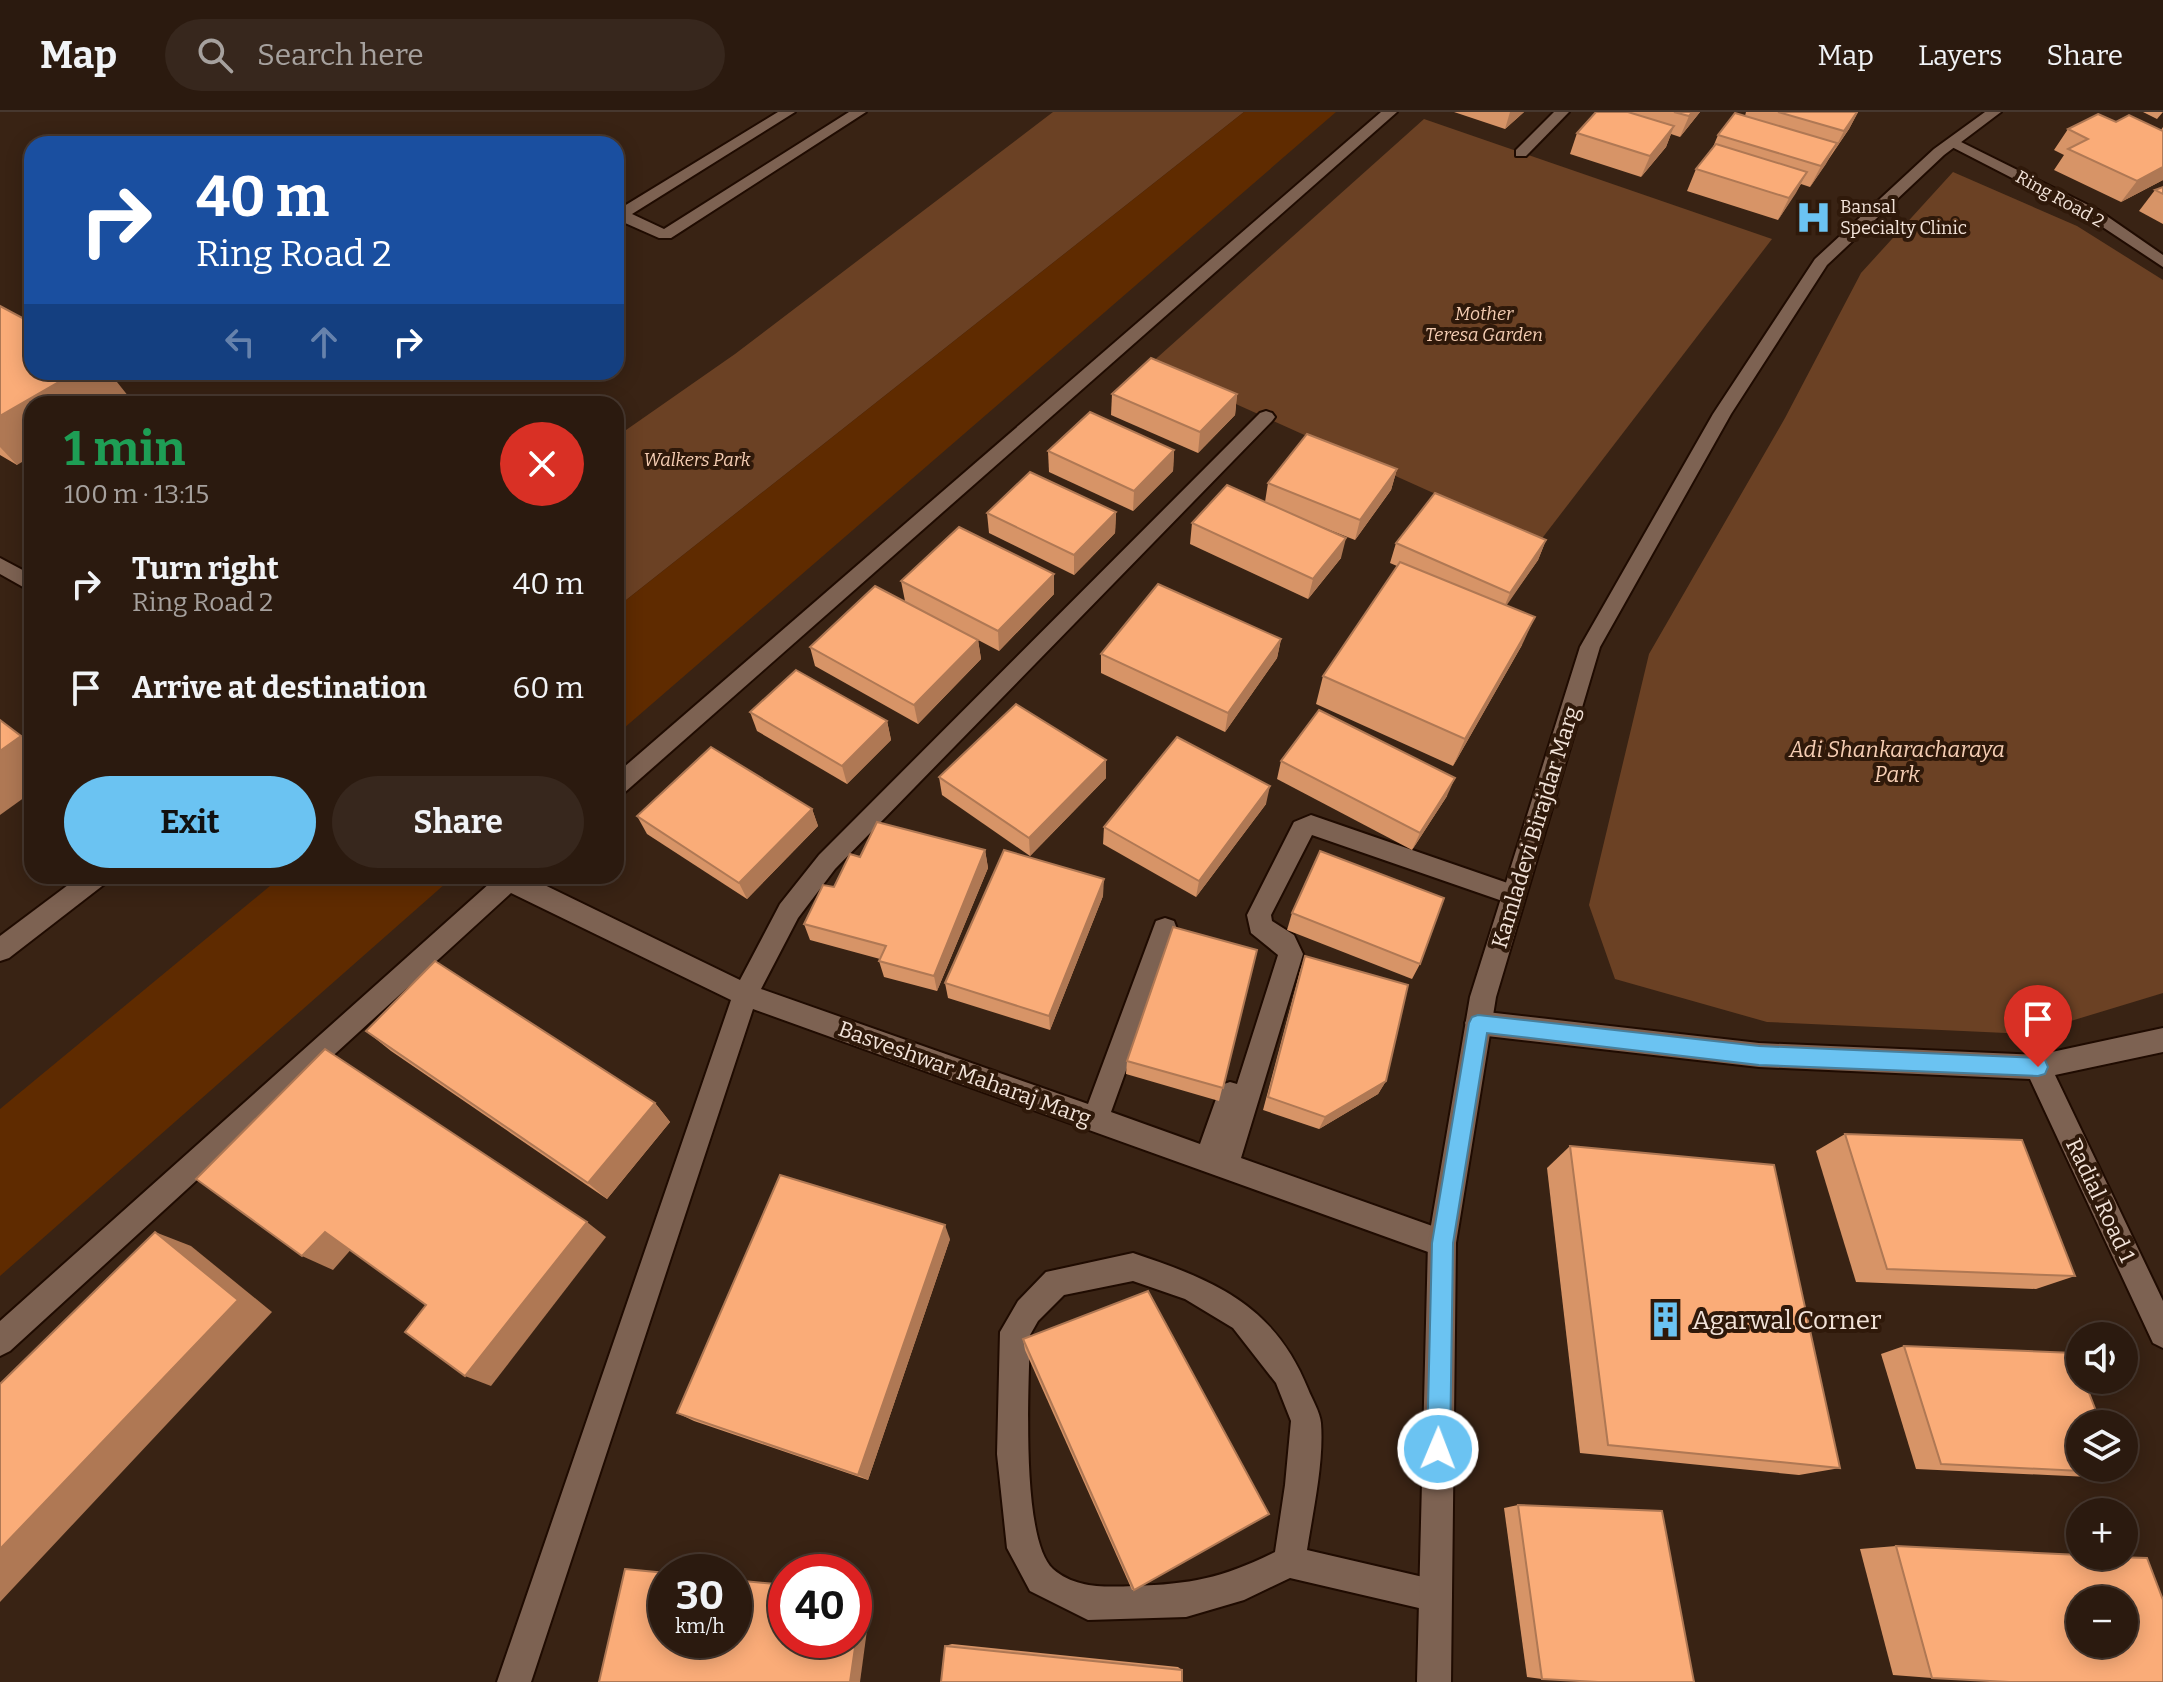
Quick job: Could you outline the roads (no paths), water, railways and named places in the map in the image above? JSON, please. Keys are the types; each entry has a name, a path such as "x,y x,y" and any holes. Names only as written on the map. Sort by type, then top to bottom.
{"street":[{"path":"624,213 788,112"},
{"path":"624,217 665,235 859,112"},
{"path":"624,780 1390,112"},
{"path":"1521,153 1562,112"},
{"name":"Kamladevi Birajdar Marg","path":"1434,1682 1442,1243 1483,997 1590,647 1722,414 1821,262 1953,142 1994,112"},
{"name":"Ring Road 2","path":"1953,142 2092,213 2163,262"},
{"path":"514,1682 745,995 789,911 827,862 1266,417"},
{"path":"0,565 24,580"},
{"path":"1217,1163 1291,954 1285,943 1260,926 1259,915 1302,829 1311,825 1514,895"},
{"path":"0,950 87,884"},
{"path":"0,1341 500,884"},
{"name":"Basveshwar Maharaj Marg","path":"519,884 745,995 1442,1243"},
{"path":"1095,1120 1165,929"},
{"path":"1217,1163 1272,960"},
{"path":"1478,1023 1759,1055 2038,1067 2163,1040"},
{"name":"Radial Road 1","path":"2038,1067 2163,1333"},
{"path":"1289,1562 1301,1485 1306,1421 1287,1373 1243,1318 1192,1287 1133,1267 1056,1282 1028,1311 1015,1332 1012,1454 1023,1548 1041,1580 1088,1604 1186,1601 1244,1584 1289,1562 1436,1596"}],"place":[{"name":"Bansal Specialty Clinic","path":"1814,217"},
{"name":"Agarwal Corner","path":"1666,1320"}],"park label":[{"name":"Mother Teresa Garden","path":"1484,324"},
{"name":"Walkers Park","path":"697,460"},
{"name":"Adi Shankaracharaya Park","path":"1897,762"}]}
